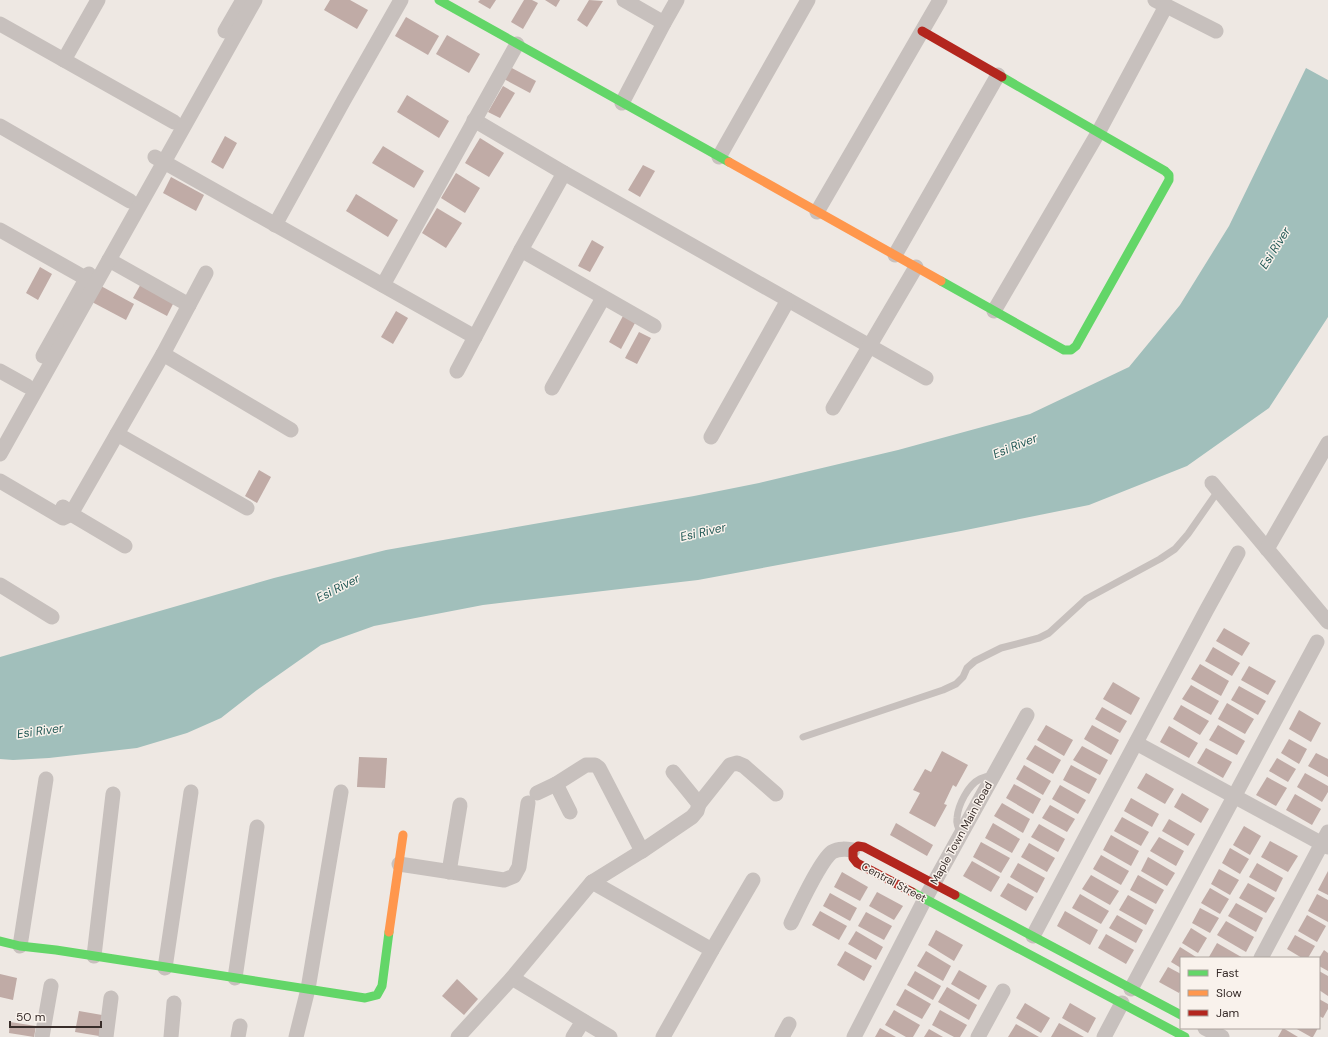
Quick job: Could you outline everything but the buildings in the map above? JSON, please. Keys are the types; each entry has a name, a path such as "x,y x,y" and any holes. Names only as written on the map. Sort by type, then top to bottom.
{"street":[{"path":"64,60 98,0"},
{"path":"0,454 109,260 159,159 174,122 243,0"},
{"path":"0,436 130,201 159,159 255,0"},
{"path":"276,225 344,100 401,0"},
{"path":"438,0 1064,350 1071,350 1076,346 1169,180 1169,175 1165,171 922,31"},
{"path":"624,0 664,23"},
{"path":"622,102 677,0"},
{"path":"719,157 808,0"},
{"path":"817,212 940,0"},
{"path":"994,311 1098,133 1160,3 1216,31"},
{"path":"0,24 174,122"},
{"path":"383,285 517,44"},
{"path":"895,255 998,75"},
{"path":"474,120 564,173 926,378"},
{"path":"0,126 130,201"},
{"path":"159,159 475,337"},
{"path":"457,371 521,250 564,173"},
{"path":"0,230 87,279"},
{"path":"521,250 654,326"},
{"path":"109,260 189,305"},
{"path":"833,408 916,267"},
{"path":"0,481 63,518 70,514 163,354 206,273"},
{"path":"552,388 603,298"},
{"path":"711,437 788,300"},
{"path":"163,354 291,430"},
{"path":"0,371 27,386"},
{"path":"117,434 247,508"},
{"path":"1267,549 1328,443"},
{"path":"0,470 64,508 70,514 125,546"},
{"path":"1215,487 1328,622"},
{"path":"1033,936 1238,554"},
{"path":"0,585 52,617"},
{"path":"1130,989 1316,642"},
{"name":"Maple Town Main Road","path":"854,1037 925,899 1027,715"},
{"path":"1136,743 1234,796 1326,841 1263,957"},
{"path":"458,1037 512,978 592,882 642,851 692,817 697,811 699,804 730,764 737,763 744,766 776,794"},
{"path":"399,864 504,880 514,876 519,867 533,798 586,765 595,765 599,768 642,851"},
{"path":"673,772 699,804"},
{"path":"20,946 46,779"},
{"path":"556,784 570,812"},
{"path":"164,968 191,792"},
{"path":"296,1037 308,989 341,792"},
{"path":"94,956 113,794"},
{"path":"449,872 460,805"},
{"path":"234,978 257,827"},
{"path":"0,941 20,946 365,998 376,995 382,986 403,835"},
{"name":"Central Street","path":"1178,1014 864,847 858,846 854,850 853,858 858,863 1186,1037"},
{"path":"791,922 823,862 833,852 844,848 854,850"},
{"path":"663,1037 753,880"},
{"path":"592,882 712,950"},
{"path":"1079,981 1088,966"},
{"path":"512,978 610,1037"},
{"path":"42,1037 51,986"},
{"path":"978,1037 1003,991"},
{"path":"106,1037 111,998"},
{"path":"170,1037 174,1003"},
{"path":"1104,1037 1122,1003"},
{"path":"1167,1027 1178,1014"},
{"path":"573,1037 582,1021"},
{"path":"1207,1029 1222,1037"}],"lane":[{"path":"803,737 944,690 956,684 974,661 983,656 1001,648 1039,638 1049,633 1086,599 1160,559 1175,549 1188,534 1215,487"}],"water":[{"name":"Esi River","path":"1306,68 1328,80 1328,317 1269,408 1187,466 1089,505 961,531 698,580 483,605 374,626 321,645 257,690 221,718 187,733 137,748 49,758 13,760 0,759 0,657 274,578 386,550 694,496 759,483 898,450 1030,414 1129,367 1180,305 1229,226"}],"traffic: fast":[{"path":"439,0 729,162"},
{"path":"941,281 1064,350 1071,350 1076,346 1169,180 1169,175 1165,171 1002,77"},
{"path":"912,892 1185,1037"},
{"path":"955,895 1180,1014"},
{"path":"0,941 20,946 56,950 365,998 377,995 382,986 389,932"}],"traffic: slow":[{"path":"729,162 941,281"},
{"path":"389,932 403,835"}],"traffic: jam":[{"path":"922,31 1002,77"},
{"path":"912,892 857,863 853,858 853,850 858,846 864,847 955,895"}]}
